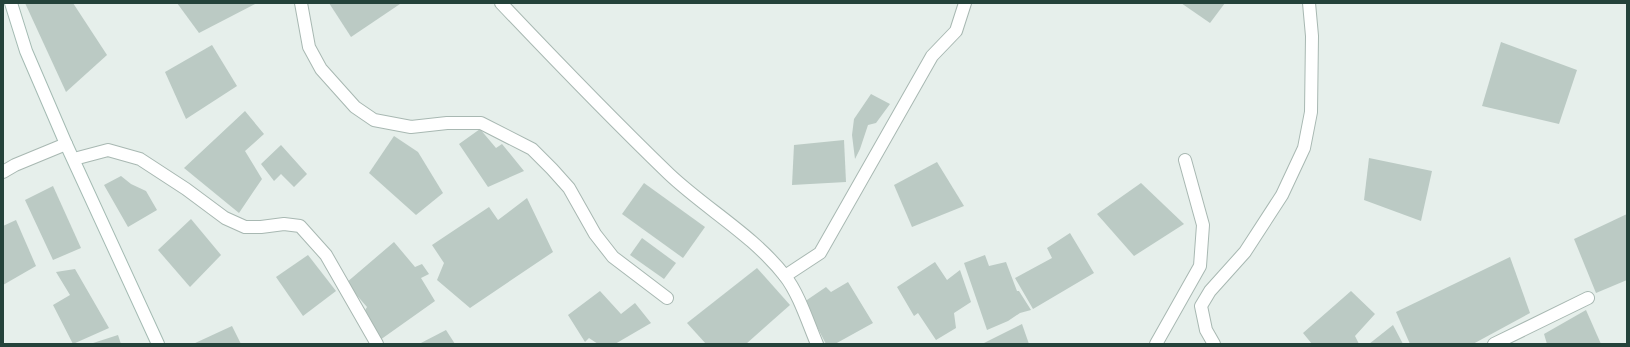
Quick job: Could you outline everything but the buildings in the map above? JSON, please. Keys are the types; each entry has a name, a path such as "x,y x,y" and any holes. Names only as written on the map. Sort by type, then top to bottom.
{"street":[{"path":"11,3 26,51 66,144 158,344"},
{"path":"301,3 309,47 321,69 355,107 374,120 411,127 447,123 481,123 532,149 569,188 595,234 614,257 667,298"},
{"path":"501,3 606,114 679,184 754,243 785,276 801,305 817,344"},
{"path":"785,276 820,253 932,56 956,31 965,3"},
{"path":"1214,344 1206,330 1201,306 1210,291 1245,252 1282,195 1304,148 1311,112 1312,36 1309,3"},
{"path":"3,172 66,144"},
{"path":"74,159 108,150 140,160 186,189 225,218 244,227 261,227 284,224 300,226 326,255 377,344"},
{"path":"1156,344 1200,266 1203,225 1185,160"},
{"path":"1494,344 1588,298"}]}
